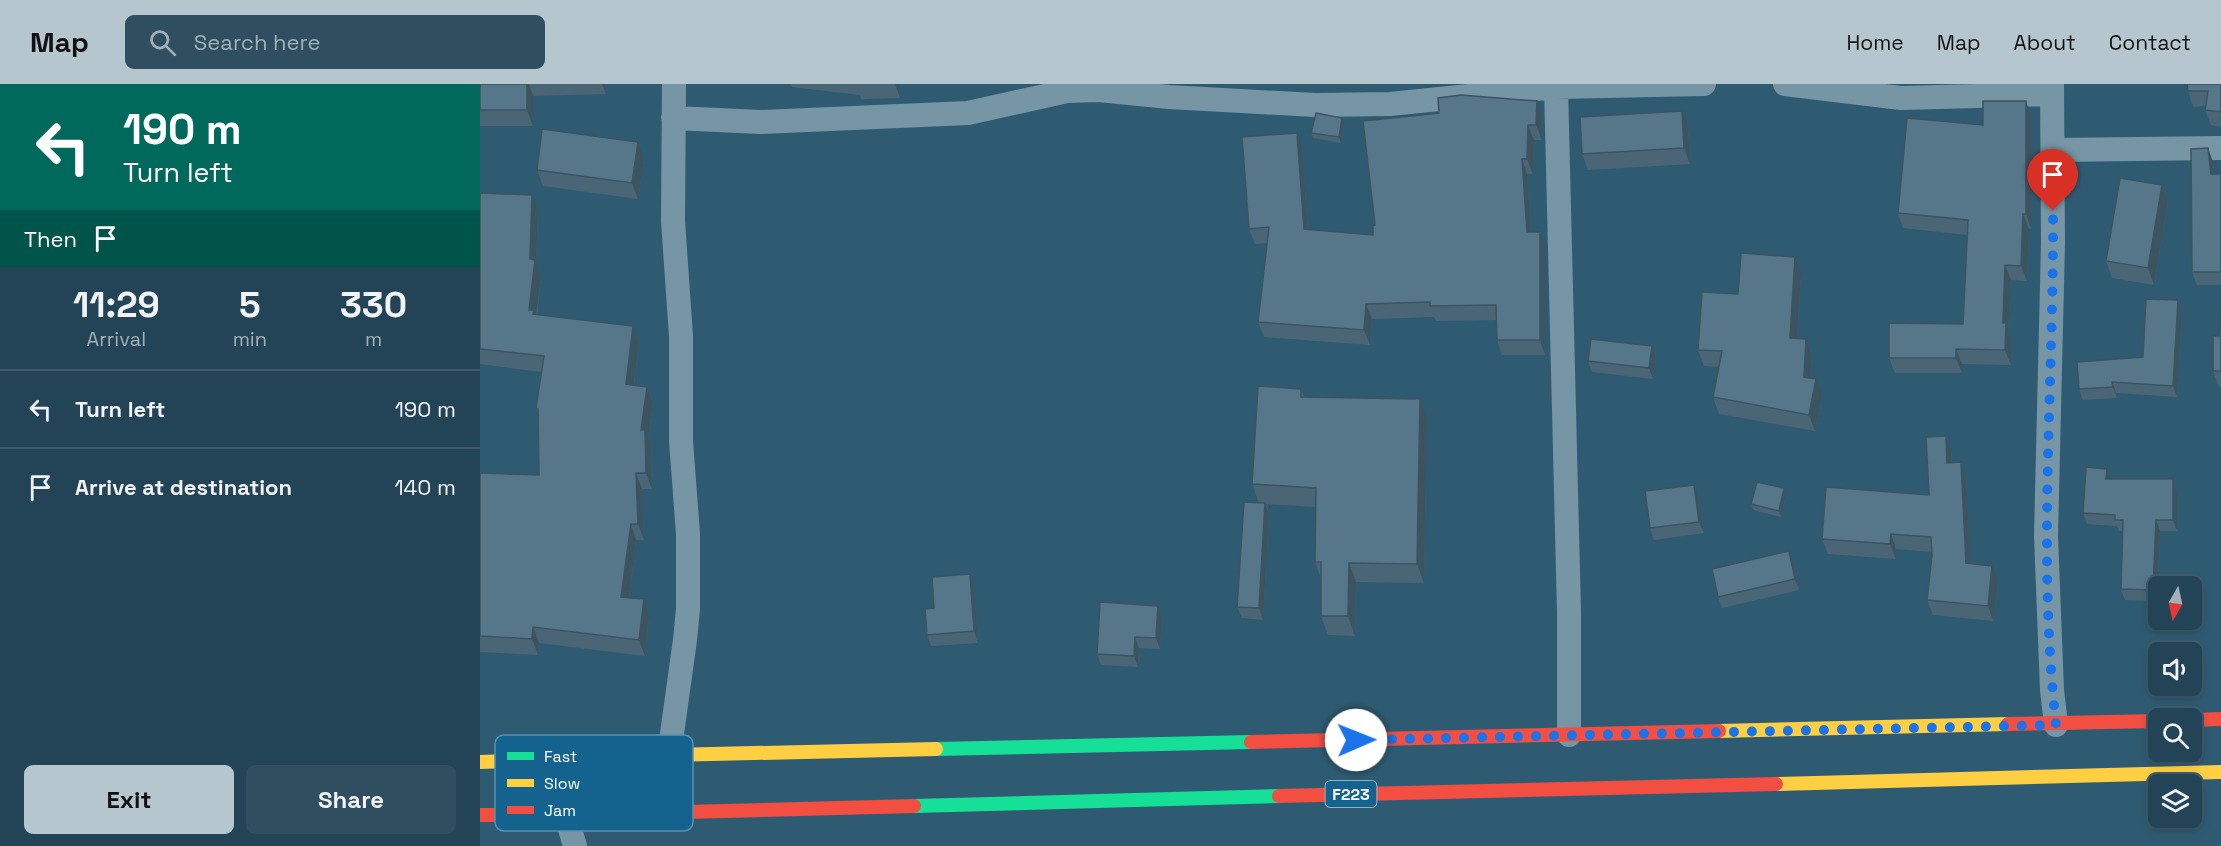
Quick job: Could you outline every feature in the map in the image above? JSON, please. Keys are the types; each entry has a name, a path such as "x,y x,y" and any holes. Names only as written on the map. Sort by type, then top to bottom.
{"main road":[{"path":"2202,720 2221,719"},
{"path":"693,754 2148,722"},
{"path":"480,762 495,761"},
{"name":"F223","path":"693,811 2221,772"},
{"name":"F223","path":"480,815 495,815"}],"street":[{"path":"672,735 686,639 688,609 688,534 681,441 681,336 673,221 674,84"},
{"path":"673,118 761,123 968,113 1067,91 1099,90 1169,97 1315,105 1390,104 1556,87 1704,84"},
{"path":"1785,84 1901,98 2052,89 2052,337 2046,501 2052,690 2056,725"},
{"path":"1556,87 1569,612 1569,735"},
{"path":"2053,150 2221,148"},
{"path":"571,831 575,846"}],"building":[{"path":"480,84 527,84 527,110 480,110"},
{"path":"2187,84 2221,84 2221,112 2205,110 2208,91 2188,91"},
{"path":"1461,95 1537,101 1536,125 1528,125 1527,159 1522,159 1527,232 1540,232 1540,340 1497,340 1496,305 1430,306 1430,302 1366,304 1364,330 1258,322 1269,227 1249,229 1242,137 1297,133 1304,229 1373,235 1373,225 1375,225 1363,121 1439,113 1438,98"},
{"path":"1983,101 2026,101 2026,214 2023,214 2021,266 2005,265 2003,323 2006,323 2005,350 1956,349 1956,358 1889,358 1889,323 1963,324 1968,220 1898,213 1907,118 1983,125"},
{"path":"1682,111 1684,148 1582,154 1580,117"},
{"path":"1316,113 1342,118 1339,137 1311,133"},
{"path":"542,129 638,142 632,183 537,170"},
{"path":"2208,148 2211,174 2221,174 2221,272 2192,272 2191,149"},
{"path":"2120,178 2162,185 2148,268 2106,261"},
{"path":"480,193 532,195 530,259 535,260 529,310 534,310 533,314 633,326 626,384 647,387 641,430 645,430 646,473 636,473 638,524 631,524 621,597 644,599 639,640 533,627 532,639 480,636 480,473 539,475 538,409 536,408 544,356 480,349"},
{"path":"1741,253 1795,257 1790,338 1806,339 1804,377 1816,379 1809,415 1713,397 1722,351 1698,350 1702,292 1738,294"},
{"path":"2221,297 2221,371 2213,371 2213,336 2219,336"},
{"path":"2146,299 2178,300 2173,386 2112,382 2113,387 2079,389 2077,362 2143,357"},
{"path":"1591,339 1652,346 1649,368 1588,361"},
{"path":"1258,386 1301,389 1301,397 1420,399 1417,564 1349,563 1348,616 1321,616 1321,562 1315,562 1316,488 1252,484"},
{"path":"1946,436 1947,463 1961,462 1966,563 1992,566 1988,606 1927,600 1932,556 1931,537 1891,534 1890,544 1822,539 1826,487 1929,495 1926,437"},
{"path":"2086,467 2107,469 2106,479 2173,479 2173,520 2156,520 2154,576 2148,576 2148,590 2121,589 2123,520 2115,520 2115,515 2083,513"},
{"path":"1757,482 1784,488 1779,511 1751,504"},
{"path":"1694,485 1699,522 1650,528 1645,491"},
{"path":"1244,502 1265,503 1259,608 1237,607"},
{"path":"1789,551 1795,579 1718,597 1712,569"},
{"path":"970,574 974,631 927,635 925,609 934,608 932,577"},
{"path":"1100,602 1158,606 1156,638 1135,637 1134,656 1097,654"}],"traffic: fast":[{"path":"936,749 1251,742"},
{"path":"914,806 1279,796"}],"traffic: slow":[{"path":"1719,731 2008,724"},
{"path":"693,754 936,749"},
{"path":"480,762 495,761"},
{"path":"1776,784 2221,772"}],"traffic: jam":[{"path":"2202,720 2221,719"},
{"path":"2008,724 2148,721"},
{"path":"1251,742 1719,731"},
{"path":"1279,796 1776,784"},
{"path":"693,812 914,806"},
{"path":"480,815 495,815"}],"route":[{"path":"1356,740 2056,725 2052,690 2046,513 2050,424 2053,211"}]}
